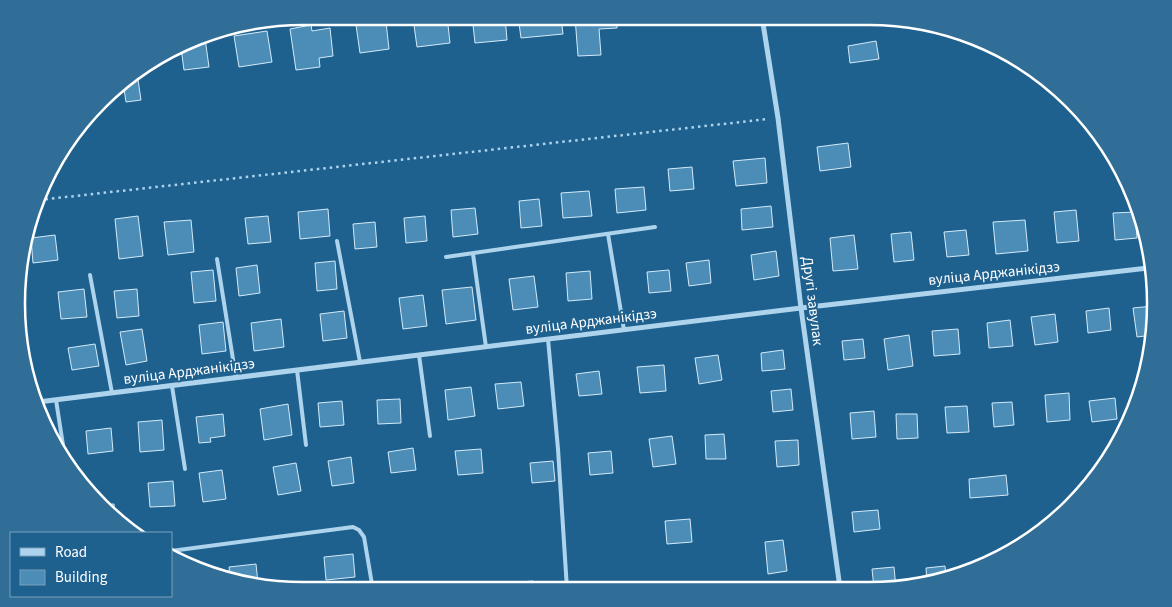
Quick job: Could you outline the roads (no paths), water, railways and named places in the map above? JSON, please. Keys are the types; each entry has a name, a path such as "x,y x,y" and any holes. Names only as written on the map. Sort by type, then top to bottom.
{"street":[{"name":"Другі завулак","path":"763,25 778,118 801,308 839,582"},
{"name":"вуліца Арджанікідзэ","path":"43,401 801,308 1145,268"}],"lane":[{"path":"446,258 655,227"},
{"path":"608,234 624,330"},
{"path":"337,241 360,362"},
{"path":"473,254 486,347"},
{"path":"217,259 236,378"},
{"path":"90,276 112,393"},
{"path":"548,339 558,449 567,582"},
{"path":"419,355 430,436"},
{"path":"297,370 306,445"},
{"path":"172,386 185,469"},
{"path":"56,400 63,444"},
{"path":"175,550 353,527 359,530 364,537 372,582"}]}
